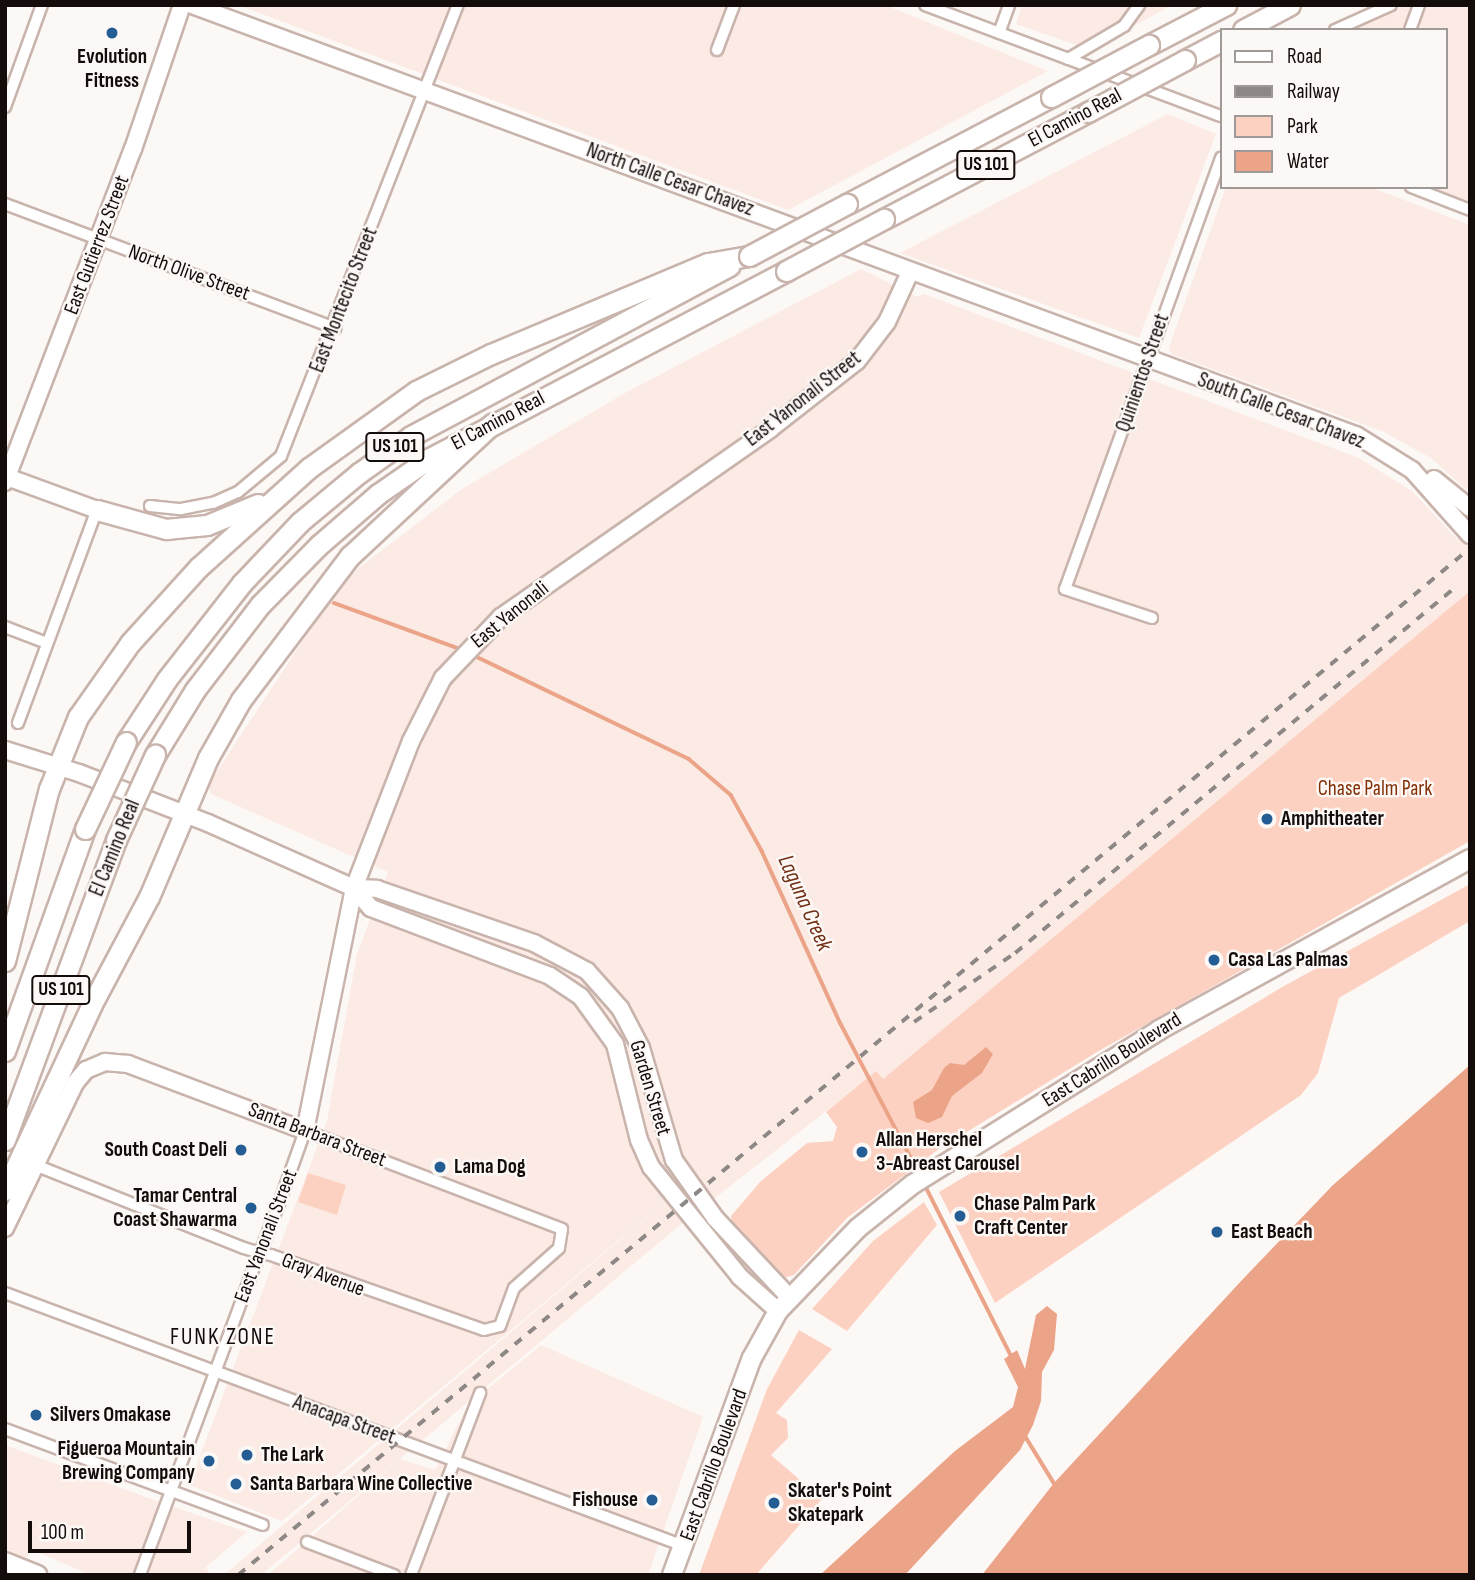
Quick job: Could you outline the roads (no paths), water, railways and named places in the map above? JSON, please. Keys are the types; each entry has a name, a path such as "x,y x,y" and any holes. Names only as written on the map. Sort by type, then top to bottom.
{"highway":[{"name":"El Camino Real","path":"5,1051 85,829 126,742 167,679 242,583 300,523 359,473 411,436 1226,5"},
{"path":"1247,28 1290,5"},
{"name":"El Camino Real","path":"5,1140 116,840 155,755 225,648 299,564 395,482 493,423 1220,42"},
{"path":"5,961 57,765 78,717 130,643 200,567 289,485 365,426 450,373 708,263 748,256"},
{"path":"5,1190 186,814 208,758 241,700 331,577 376,529 493,423"},
{"path":"97,510 166,529 190,528 241,514 289,485"}],"main road":[{"name":"East Cabrillo Boulevard","path":"673,1575 752,1358 785,1305 858,1228 913,1184 1206,1002 1470,859"},
{"path":"5,1562 37,1575"}],"street":[{"path":"5,107 43,5"},
{"name":"East Gutierrez Street","path":"6,479 50,372 95,240 133,149 182,5"},
{"name":"North Calle Cesar Chavez","path":"192,5 1146,360"},
{"name":"East Montecito Street","path":"150,506 181,509 213,503 238,492 281,456 335,328 458,5"},
{"path":"717,50 734,5"},
{"path":"925,5 1220,116"},
{"path":"999,33 1009,5"},
{"path":"1068,59 1124,26 1139,5"},
{"path":"1339,28 1391,5"},
{"path":"1411,28 1419,5"},
{"name":"Quinientos Street","path":"1152,618 1065,589 1220,160"},
{"path":"1416,189 1470,209"},
{"name":"North Olive Street","path":"5,204 335,328"},
{"name":"East Yanonali Street","path":"665,499 770,429 858,360 887,322 911,272"},
{"name":"South Calle Cesar Chavez","path":"1146,360 1356,435 1412,470 1432,477 1470,508"},
{"name":"South Calle Cesar Chavez","path":"1412,470 1470,535"},
{"path":"6,479 97,510 18,723"},
{"name":"East Yanonali","path":"355,888 411,741 455,662 481,634 665,499"},
{"path":"5,627 47,643"},
{"name":"Garden Street","path":"5,750 57,765 186,814 355,888 377,889 534,943 587,971 620,1008 641,1048 674,1160 715,1218 785,1305"},
{"name":"East Yanonali Street","path":"141,1575 305,1131 355,888"},
{"name":"Garden Street","path":"355,888 371,908 550,976 582,997 615,1044 639,1140 651,1167 740,1277 785,1305"},
{"name":"Santa Barbara Street","path":"35,1165 75,1083 86,1070 105,1062 128,1064 562,1229 559,1248 514,1288 495,1328"},
{"path":"5,1228 35,1165"},
{"name":"Gray Avenue","path":"35,1165 260,1253 477,1329 495,1328"},
{"name":"Anacapa Street","path":"5,1293 684,1546"},
{"path":"411,1575 480,1393"},
{"path":"5,1429 263,1525"},
{"path":"307,1542 394,1575"}],"water":[{"path":"986,1047 993,1054 982,1073 952,1096 942,1117 928,1123 916,1118 913,1102 932,1090 944,1068 950,1063 964,1065"},
{"path":"1470,1065 1470,1575 982,1575 1054,1483 1243,1279 1333,1185"},
{"path":"1047,1306 1057,1314 1054,1350 1042,1372 1041,1401 1033,1425 1020,1450 905,1575 820,1575 955,1451 1013,1407 1018,1387 1004,1359 1017,1350 1025,1369 1036,1315"}],"waterway":[{"name":"Laguna Creek","path":"334,603 463,650"},
{"name":"Laguna Creek","path":"473,655 689,759 731,795 762,851 841,1024 919,1173"},
{"name":"Laguna Creek","path":"924,1183 1012,1357"},
{"path":"1024,1434 1054,1483"}],"railway":[{"path":"238,1575 1470,548"},
{"path":"914,1022 1015,953 1452,590"}],"place":[{"name":"Evolution Fitness","path":"112,33"},
{"name":"Amphitheater","path":"1267,819"},
{"name":"Casa Las Palmas","path":"1214,960"},
{"name":"South Coast Deli","path":"241,1150"},
{"name":"Allan Herschel 3-Abreast Carousel","path":"862,1152"},
{"name":"Lama Dog","path":"440,1167"},
{"name":"Tamar Central Coast Shawarma","path":"251,1208"},
{"name":"Chase Palm Park Craft Center","path":"960,1216"},
{"name":"East Beach","path":"1217,1232"},
{"name":"Silvers Omakase","path":"36,1415"},
{"name":"The Lark","path":"247,1455"},
{"name":"Figueroa Mountain Brewing Company","path":"209,1461"},
{"name":"Santa Barbara Wine Collective","path":"236,1484"},
{"name":"Fishouse","path":"652,1500"},
{"name":"Skater's Point Skatepark","path":"774,1503"}],"district":[{"name":"FUNK ZONE","path":"223,1337"}],"park label":[{"name":"Chase Palm Park","path":"1375,789"}]}
